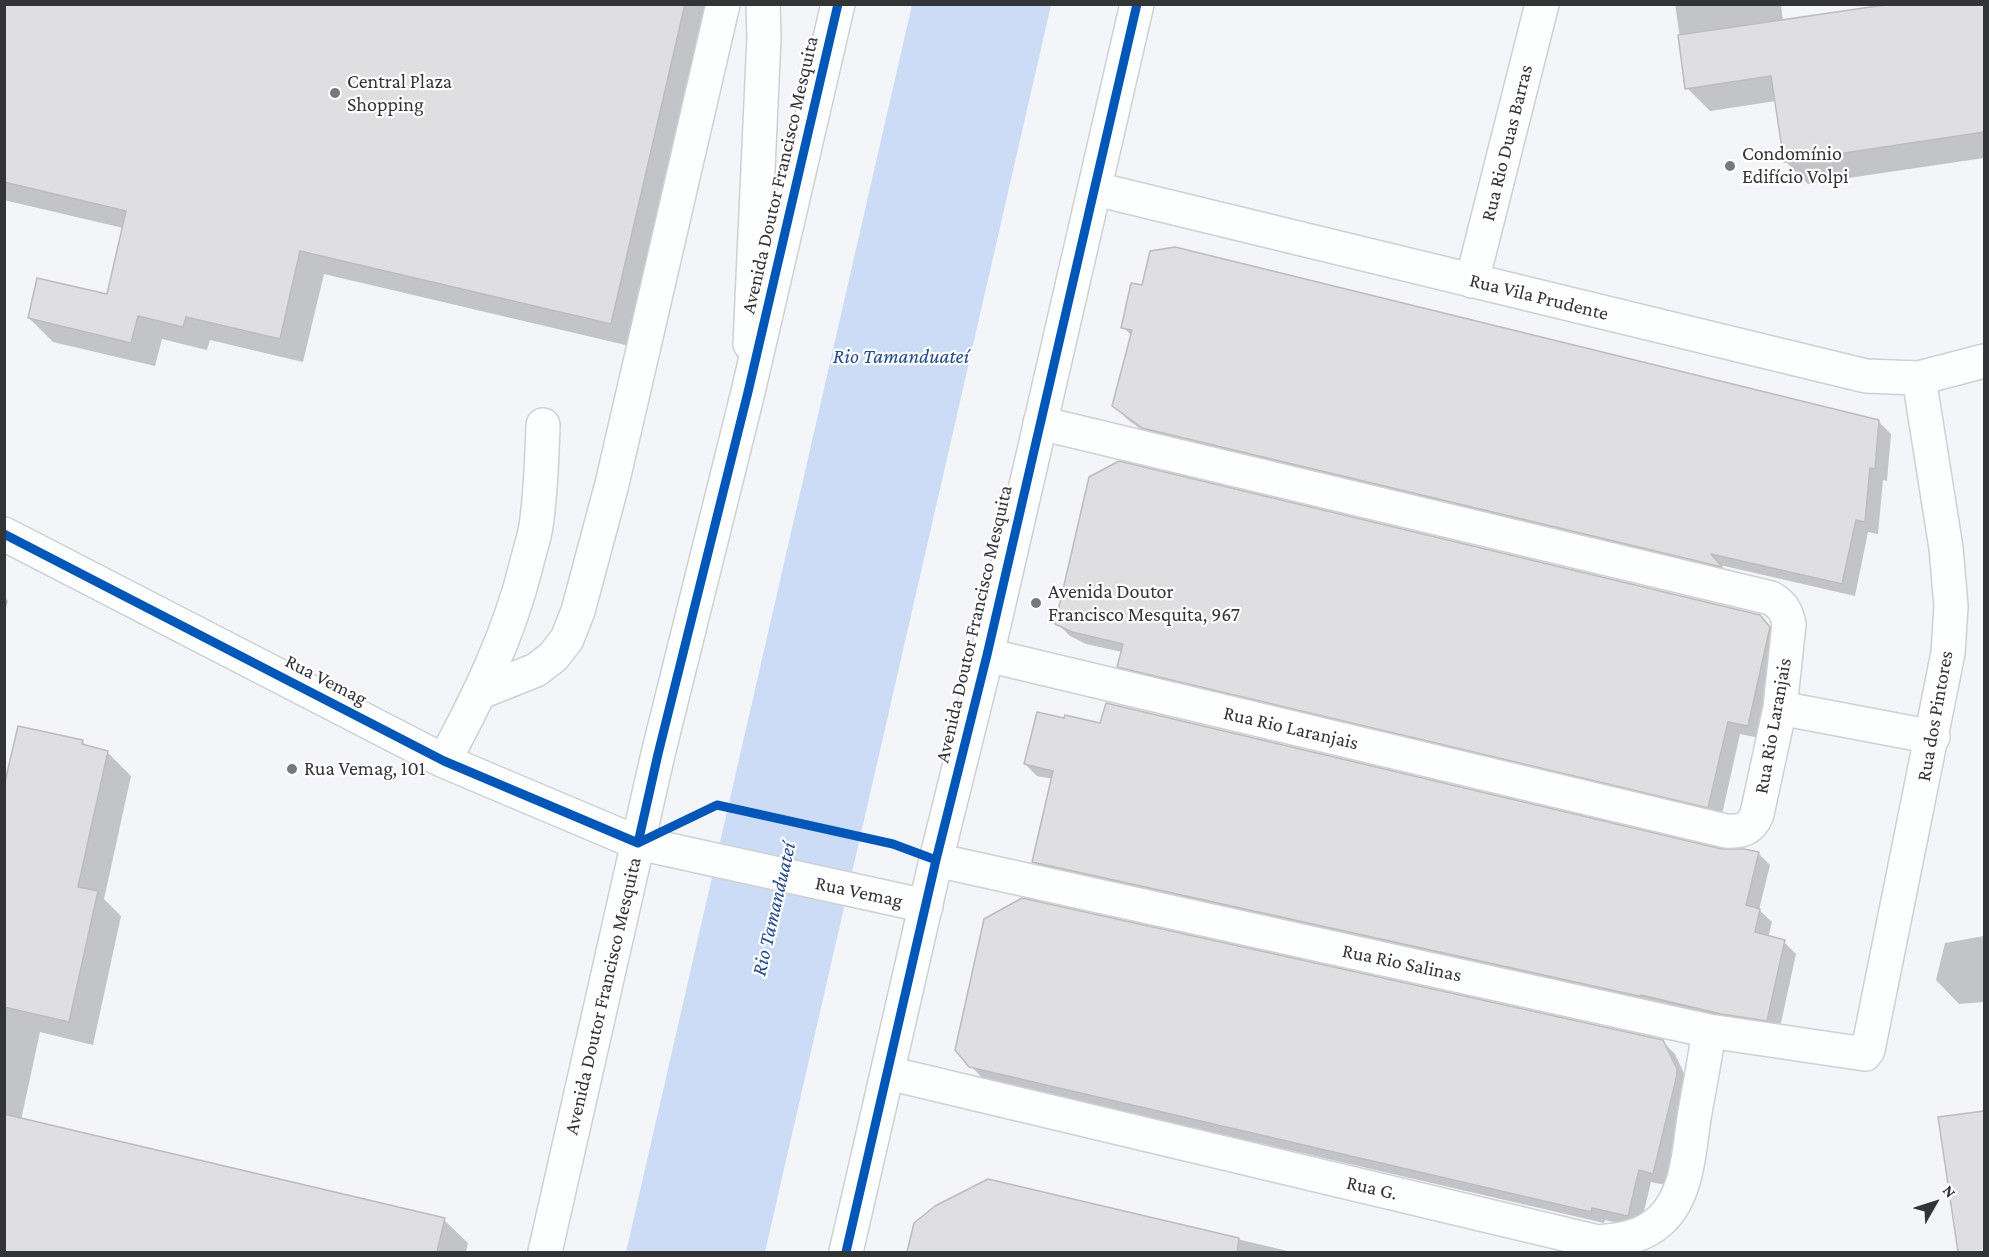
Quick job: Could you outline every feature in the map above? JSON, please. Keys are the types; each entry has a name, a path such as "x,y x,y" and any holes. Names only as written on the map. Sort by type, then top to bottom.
{"main road":[{"path":"481,692 536,670 553,657 567,639 578,611 604,518 723,4"},
{"path":"748,392 764,38 763,4"},
{"name":"Avenida Doutor Francisco Mesquita","path":"545,1252 658,754 748,392 838,4"},
{"name":"Avenida Doutor Francisco Mesquita","path":"846,1252 936,860 987,655 1096,189 1137,4"},
{"name":"Rua Rio Duas Barras","path":"1472,281 1542,4"},
{"name":"Rua Vila Prudente","path":"1096,189 1866,376 1919,378 1984,361"},
{"name":"Rua dos Pintores","path":"1868,1050 1933,737 1948,653 1950,606 1946,548 1919,378"},
{"name":"Rua Rio Laranjais","path":"987,655 1726,831 1745,830 1753,823 1757,814 1780,708 1789,624 1786,611 1780,603 1771,598 1040,423"},
{"path":"444,761 481,692 520,591 536,528 542,468 543,424"},
{"name":"Rua Vemag","path":"4,534 444,761 638,843 926,906"},
{"path":"1780,708 1933,737"},
{"name":"Rua Rio Salinas","path":"936,860 1709,1031 1862,1055 1868,1050"},
{"name":"Rua G.","path":"888,1073 1598,1242 1623,1240 1645,1232 1663,1219 1675,1202 1684,1178 1709,1031"}],"water":[{"name":"Rio Tamanduateí","path":"912,5 1051,5 765,1252 626,1252"}],"building":[{"name":"Central Plaza Shopping","path":"4,4 685,4 611,324 300,251 280,339 186,317 183,327 138,316 131,343 28,318 37,278 107,294 126,211 4,182"},
{"path":"1891,4 1984,4 1984,132 1784,162 1771,76 1685,89 1678,35"},
{"path":"1175,247 1879,420 1875,469 1870,468 1865,522 1856,520 1842,584 1711,554 1722,567 1142,428 1112,406 1132,330 1121,328 1131,283 1142,285 1150,251"},
{"path":"1119,461 1760,615 1770,627 1748,726 1728,722 1708,808 1117,667 1123,644 1072,632 1055,624 1089,477"},
{"path":"1106,703 1722,849 1759,852 1746,905 1760,909 1755,932 1785,940 1767,1021 1721,1014 1032,862 1053,771 1024,764 1037,712 1064,718 1065,715 1100,723"},
{"path":"18,726 83,740 82,744 108,751 78,887 98,891 69,1022 4,1007 4,786"},
{"path":"1022,898 1663,1040 1677,1069 1677,1075 1653,1174 1639,1170 1628,1216 1592,1208 1591,1212 969,1067 955,1050 984,919"},
{"path":"1984,1111 1984,1252 1958,1252 1938,1117"},
{"path":"4,1114 445,1218 437,1252 4,1252"},
{"path":"988,1179 1239,1238 1237,1252 907,1252 914,1223 935,1206"}],"cycle path":[{"path":"638,843 748,392 838,4"},
{"path":"846,1252 1137,4"},
{"path":"4,534 444,761 638,843"},
{"path":"638,843 717,805 893,844 936,860"}],"place":[{"name":"Central Plaza Shopping","path":"335,93"},
{"name":"Condomínio Edifício Volpi","path":"1730,166"},
{"name":"Avenida Doutor Francisco Mesquita, 967","path":"1036,603"},
{"name":"Rua Vemag, 101","path":"292,769"}]}
